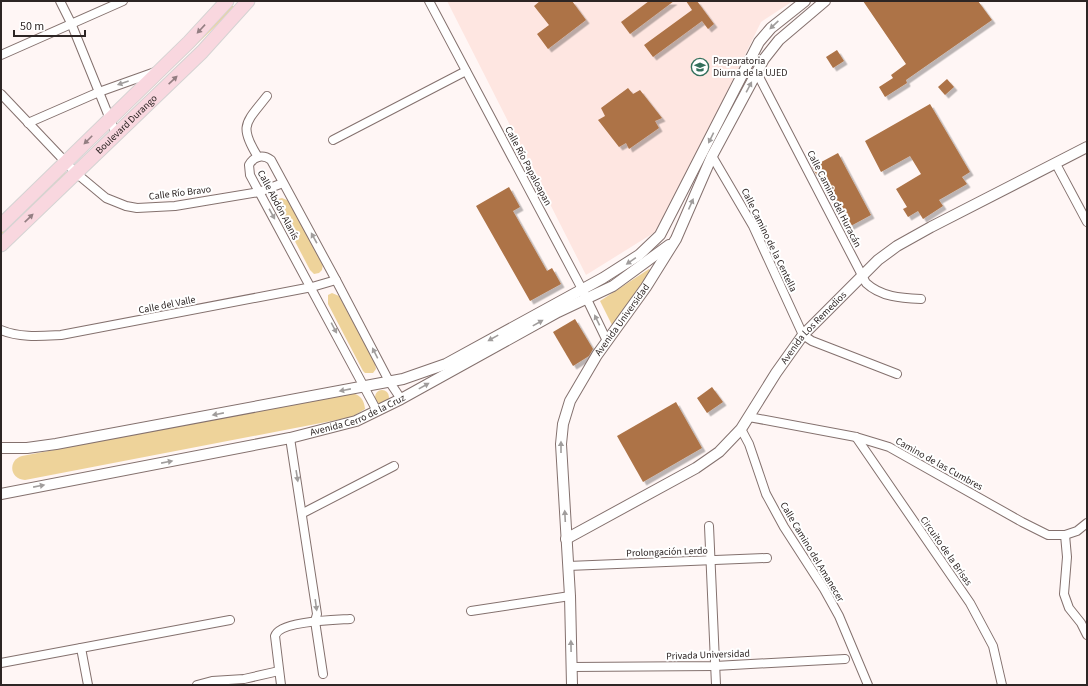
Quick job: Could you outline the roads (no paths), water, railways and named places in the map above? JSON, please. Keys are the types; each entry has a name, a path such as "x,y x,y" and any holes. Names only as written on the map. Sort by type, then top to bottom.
{"main road":[{"name":"Boulevard Durango","path":"1,226 228,1"},
{"name":"Boulevard Durango","path":"1,245 202,52 247,1"}],"street":[{"path":"60,1 71,24 116,134"},
{"path":"1,55 123,1"},
{"name":"Calle Río Papaloapan","path":"429,1 582,289 607,341"},
{"name":"Avenida Cerro de la Cruz","path":"1,448 26,448 56,444 403,379 446,364 582,289 628,263 660,235 758,42 771,28 804,1"},
{"name":"Avenida Universidad","path":"572,685 570,596 561,444 563,424 570,401 607,341 646,287 676,240 712,156 764,59 779,40 825,1"},
{"path":"28,123 99,92 160,70"},
{"path":"333,140 466,71"},
{"name":"Calle Camino del Huracán","path":"757,73 861,275 871,288 886,295 897,298 921,299"},
{"name":"Calle Río Bravo","path":"1,94 76,173 106,198 126,206 137,208 175,206 259,192 283,183"},
{"path":"258,157 246,137 246,127 253,114 267,96"},
{"name":"Avenida Los Remedios","path":"566,539 696,468 719,452 742,429 776,373 803,335 861,275 878,260 897,246 1087,147"},
{"name":"Calle Camino de la Centella","path":"712,156 753,226 803,335"},
{"name":"Calle Abdón Alanís","path":"377,411 312,287 250,175 249,168 252,161 258,157 266,157 271,160 389,381 401,399"},
{"path":"1056,164 1087,222"},
{"name":"Avenida Cerro de la Cruz","path":"1,494 290,438 356,421 401,399 558,312 619,282 676,240"},
{"name":"Calle del Valle","path":"1,330 14,335 61,335 312,287 336,280"},
{"path":"803,335 812,341 897,374"},
{"name":"Camino de las Cumbres","path":"749,417 856,437 880,444 901,453 1048,535 1065,535"},
{"name":"Calle Camino del Amanecer","path":"742,429 749,444 766,494 784,527 824,589 839,616 868,685"},
{"name":"Circuito de la Brisas","path":"856,437 970,603 993,646 1002,685"},
{"path":"290,438 303,513 317,614 316,621 323,674"},
{"path":"303,513 394,466"},
{"path":"1087,523 1077,531 1065,535 1067,558 1064,594 1068,608 1081,623 1087,635"},
{"path":"709,526 716,685"},
{"name":"Prolongación Lerdo","path":"568,566 767,558"},
{"path":"471,611 570,596"},
{"path":"281,685 275,636 276,632 285,626 316,621 350,619"},
{"path":"1,663 230,620"},
{"path":"81,648 88,685"},
{"name":"Privada Universidad","path":"572,667 715,666 845,659"},
{"path":"197,685 279,671"}],"place":[{"name":"Preparatoria Diurna de la UJED","path":"700,67"}]}
